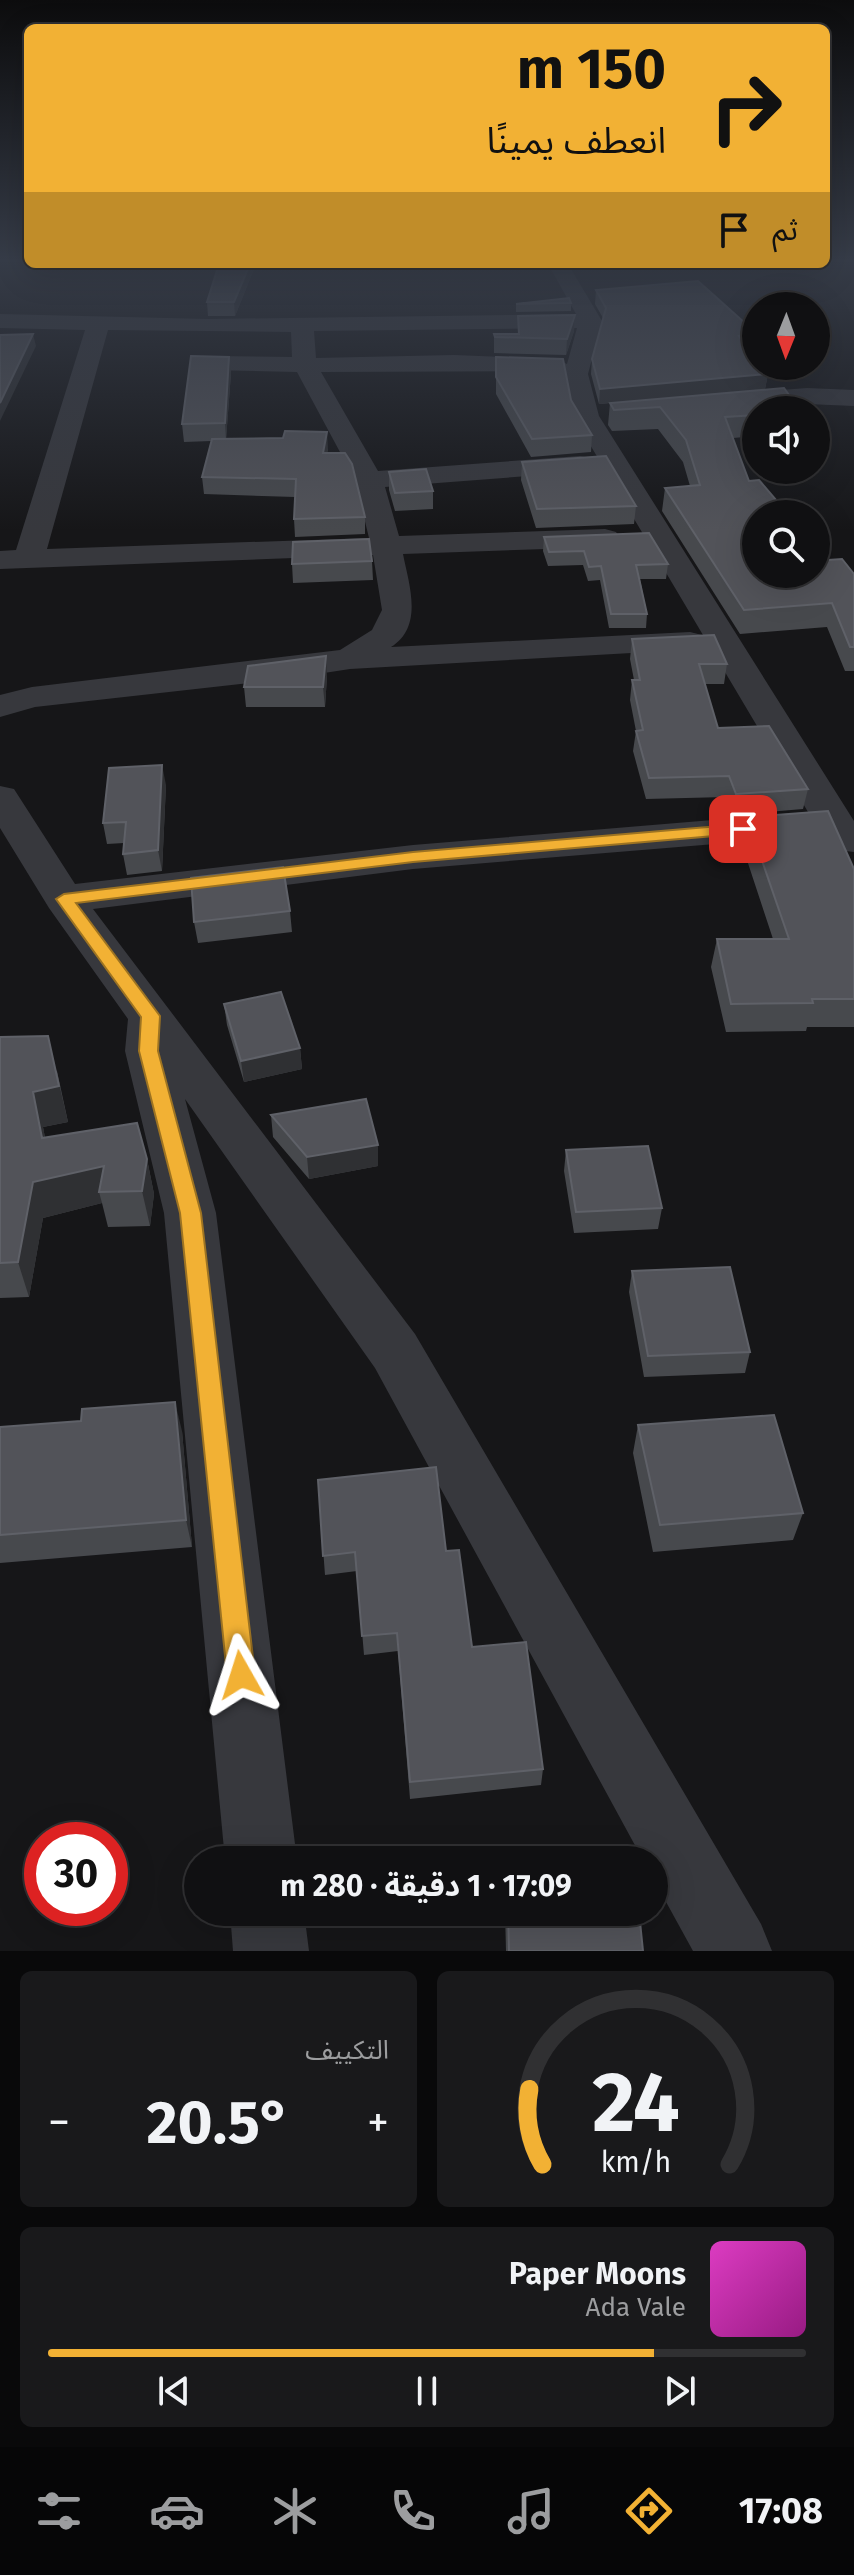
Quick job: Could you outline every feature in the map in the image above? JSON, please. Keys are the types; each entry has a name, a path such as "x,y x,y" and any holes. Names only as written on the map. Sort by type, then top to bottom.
{"street":[{"path":"89,349 14,559 387,548 659,535"},
{"path":"304,349 305,365 369,480 387,548 398,610 386,636 349,659"},
{"path":"64,899 413,857 844,833 586,416 576,374 583,349"},
{"path":"211,363 454,362 578,366"},
{"path":"710,404 807,396 854,398"},
{"path":"586,416 617,413"},
{"path":"369,480 614,462"},
{"path":"0,706 32,697 349,659 725,641"},
{"path":"0,797 64,899 395,1351 734,1951"},
{"path":"151,1016 148,1051 190,1213 259,1846"},
{"path":"268,1926 271,1951"}],"building":[{"path":"0,349 26,349 0,403"},
{"path":"595,349 742,349 742,376 600,389 592,359"},
{"path":"191,356 229,357 225,423 182,424"},
{"path":"496,357 563,359 571,400 592,435 532,439 496,377"},
{"path":"784,388 790,396 742,396 742,416 725,417 742,462 742,484 762,484 776,500 742,500 742,588 830,588 830,560 842,559 854,574 854,647 850,647 832,603 744,610 665,488 700,485 686,440 660,407 614,410 610,403"},
{"path":"285,431 327,432 323,453 345,453 352,464 365,517 294,519 296,479 202,477 212,439 283,438"},
{"path":"606,456 636,506 537,509 522,462"},
{"path":"426,469 433,491 395,493 389,472"},
{"path":"649,533 668,564 636,565 647,614 611,614 601,566 589,567 584,551 549,552 544,537"},
{"path":"369,539 372,561 292,564 293,542"},
{"path":"714,635 727,664 699,664 718,728 769,726 808,789 736,794 729,776 649,778 636,731 643,730 632,680 640,680 632,639"},
{"path":"326,656 323,687 244,687 248,666"},
{"path":"162,765 158,850 123,854 126,822 103,823 109,768"},
{"path":"828,811 854,869 854,999 731,1004 717,939 789,939 747,817"},
{"path":"283,867 290,911 194,922 191,878"},
{"path":"281,992 300,1048 241,1061 224,1004"},
{"path":"48,1036 59,1086 33,1092 42,1138 137,1123 147,1159 142,1191 99,1192 104,1166 33,1182 18,1262 0,1263 0,1037"},
{"path":"366,1099 378,1145 307,1157 271,1115"},
{"path":"648,1146 662,1208 576,1212 566,1150"},
{"path":"730,1267 750,1352 648,1356 632,1271"},
{"path":"175,1402 186,1520 0,1535 0,1427 81,1421 82,1409"},
{"path":"774,1415 803,1513 660,1525 638,1425"},
{"path":"436,1467 446,1551 459,1550 472,1647 526,1642 543,1769 410,1782 397,1633 362,1636 355,1552 323,1556 318,1480"},
{"path":"508,1926 640,1926 643,1951 509,1951"}],"route":[{"path":"241,1675 190,1213 148,1051 151,1016 64,899 413,857 743,829"}]}
